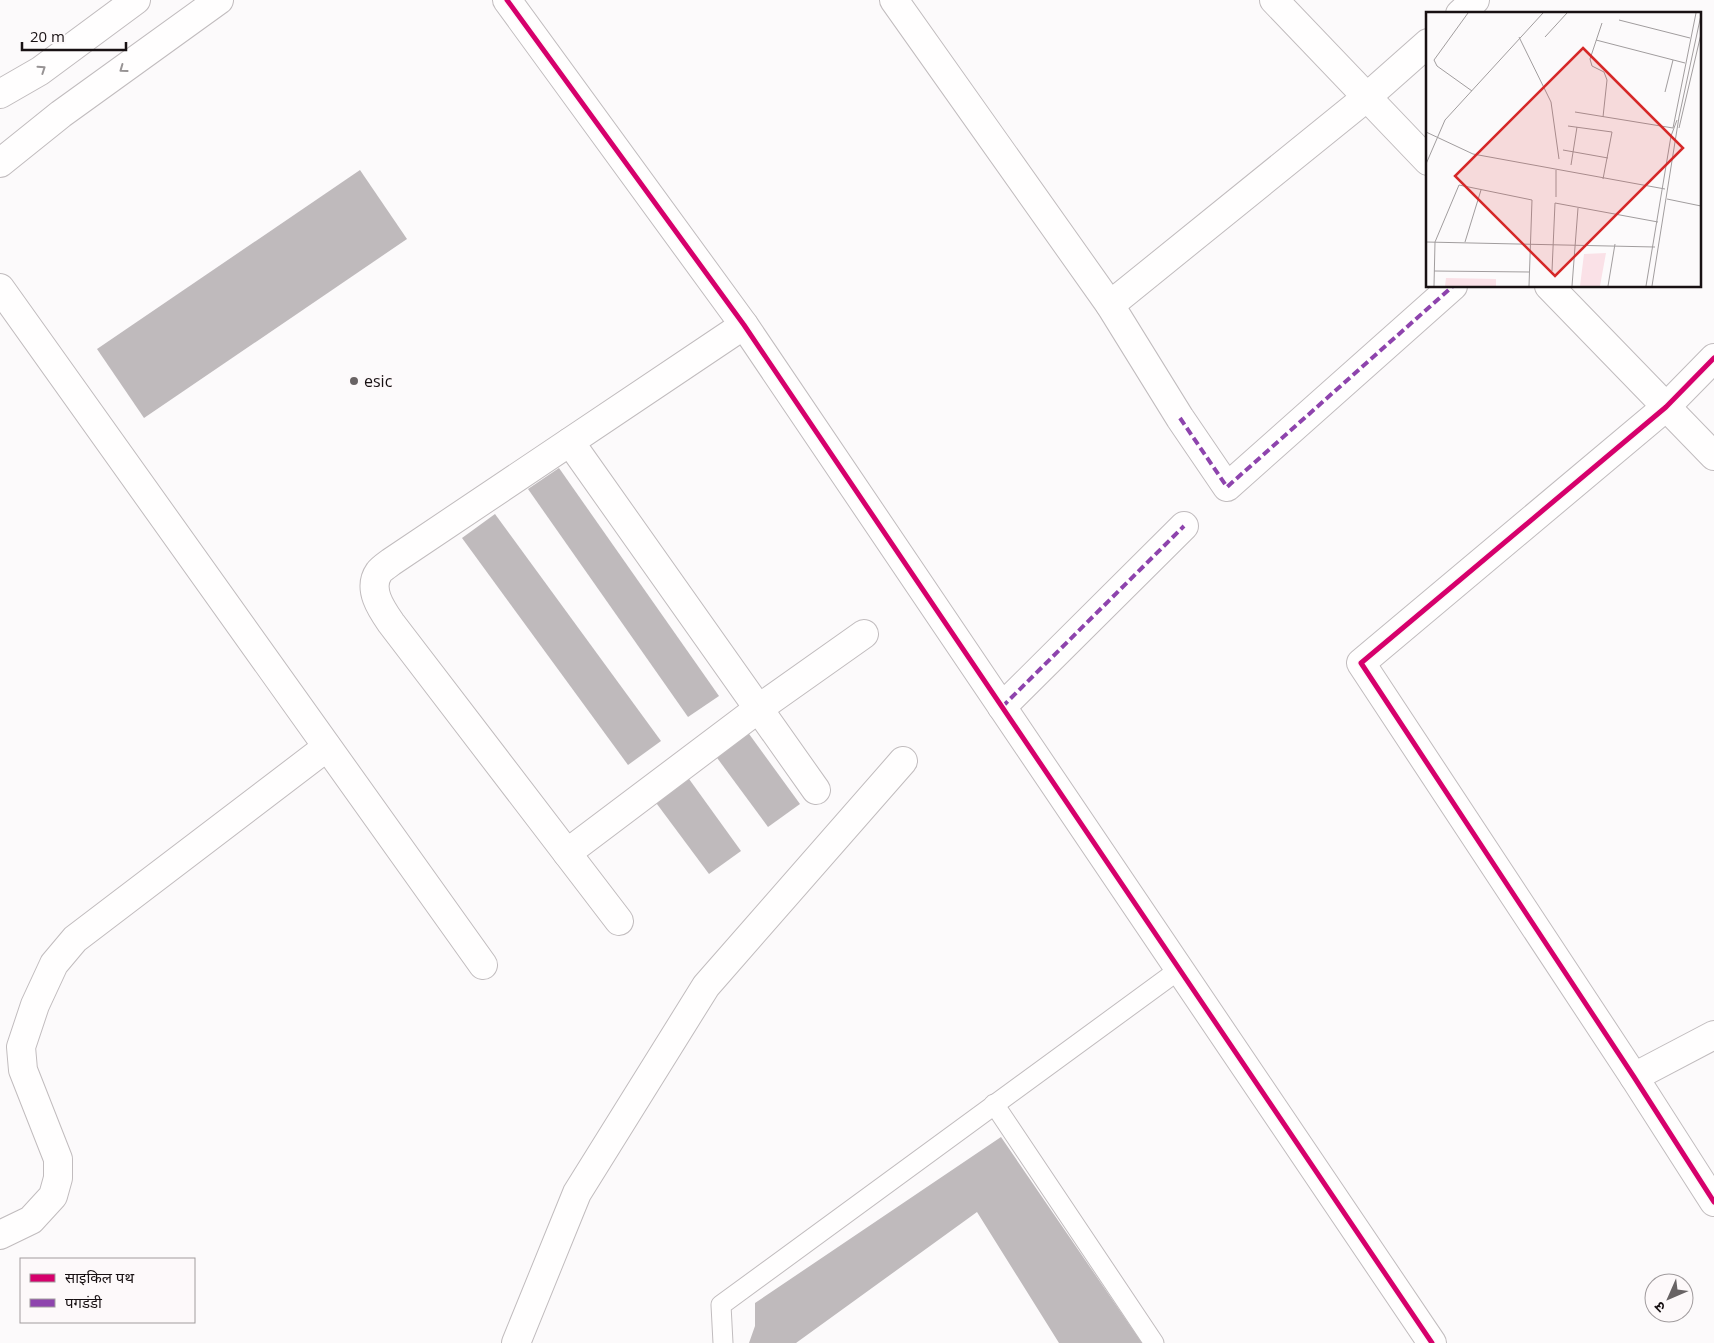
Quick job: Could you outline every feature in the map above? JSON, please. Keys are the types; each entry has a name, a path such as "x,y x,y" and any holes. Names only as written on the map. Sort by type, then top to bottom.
{"street":[{"path":"0,94 40,71 136,0"},
{"path":"0,163 60,114 219,0"},
{"path":"508,0 744,325 1432,1343"},
{"path":"894,0 1110,305 1180,418 1227,486 1451,288"},
{"path":"1274,0 1426,159"},
{"path":"1462,12 1475,0"},
{"path":"1110,305 1367,97 1426,45"},
{"path":"0,288 483,965"},
{"path":"1550,288 1714,456"},
{"path":"619,920 391,623 378,603 375,586 378,573 391,562 744,325"},
{"path":"1714,358 1666,407 1361,663 1634,1077 1714,1202"},
{"path":"570,442 816,790"},
{"path":"1002,707 1184,526"},
{"path":"567,853 758,709 864,634"},
{"path":"0,1235 30,1220 53,1196 58,1178 58,1159 23,1070 21,1047 35,1005 54,964 75,940 327,747"},
{"path":"516,1343 577,1193 706,986 903,761"},
{"path":"1634,1077 1714,1035"}],"lane":[{"path":"723,1343 720,1305 1180,969"},
{"path":"994,1104 1154,1343"}],"building":[{"path":"360,170 407,239 144,418 97,349"},
{"path":"559,468 719,696 688,717 528,489"},
{"path":"495,514 661,741 628,765 462,538"},
{"path":"744,727 800,804 768,827 712,751"},
{"path":"684,772 741,851 709,874 651,796"},
{"path":"1001,1137 1142,1343 1059,1343 977,1212 796,1343 749,1343 755,1326 755,1303"}],"marked path":[{"path":"1180,418 1227,487 1451,288"},
{"path":"1002,707 1184,526"}],"cycle path":[{"path":"507,0 744,325 1432,1343"},
{"path":"1714,358 1666,407 1361,663 1634,1077 1714,1202"}],"place":[{"name":"esic","path":"354,381"}]}
